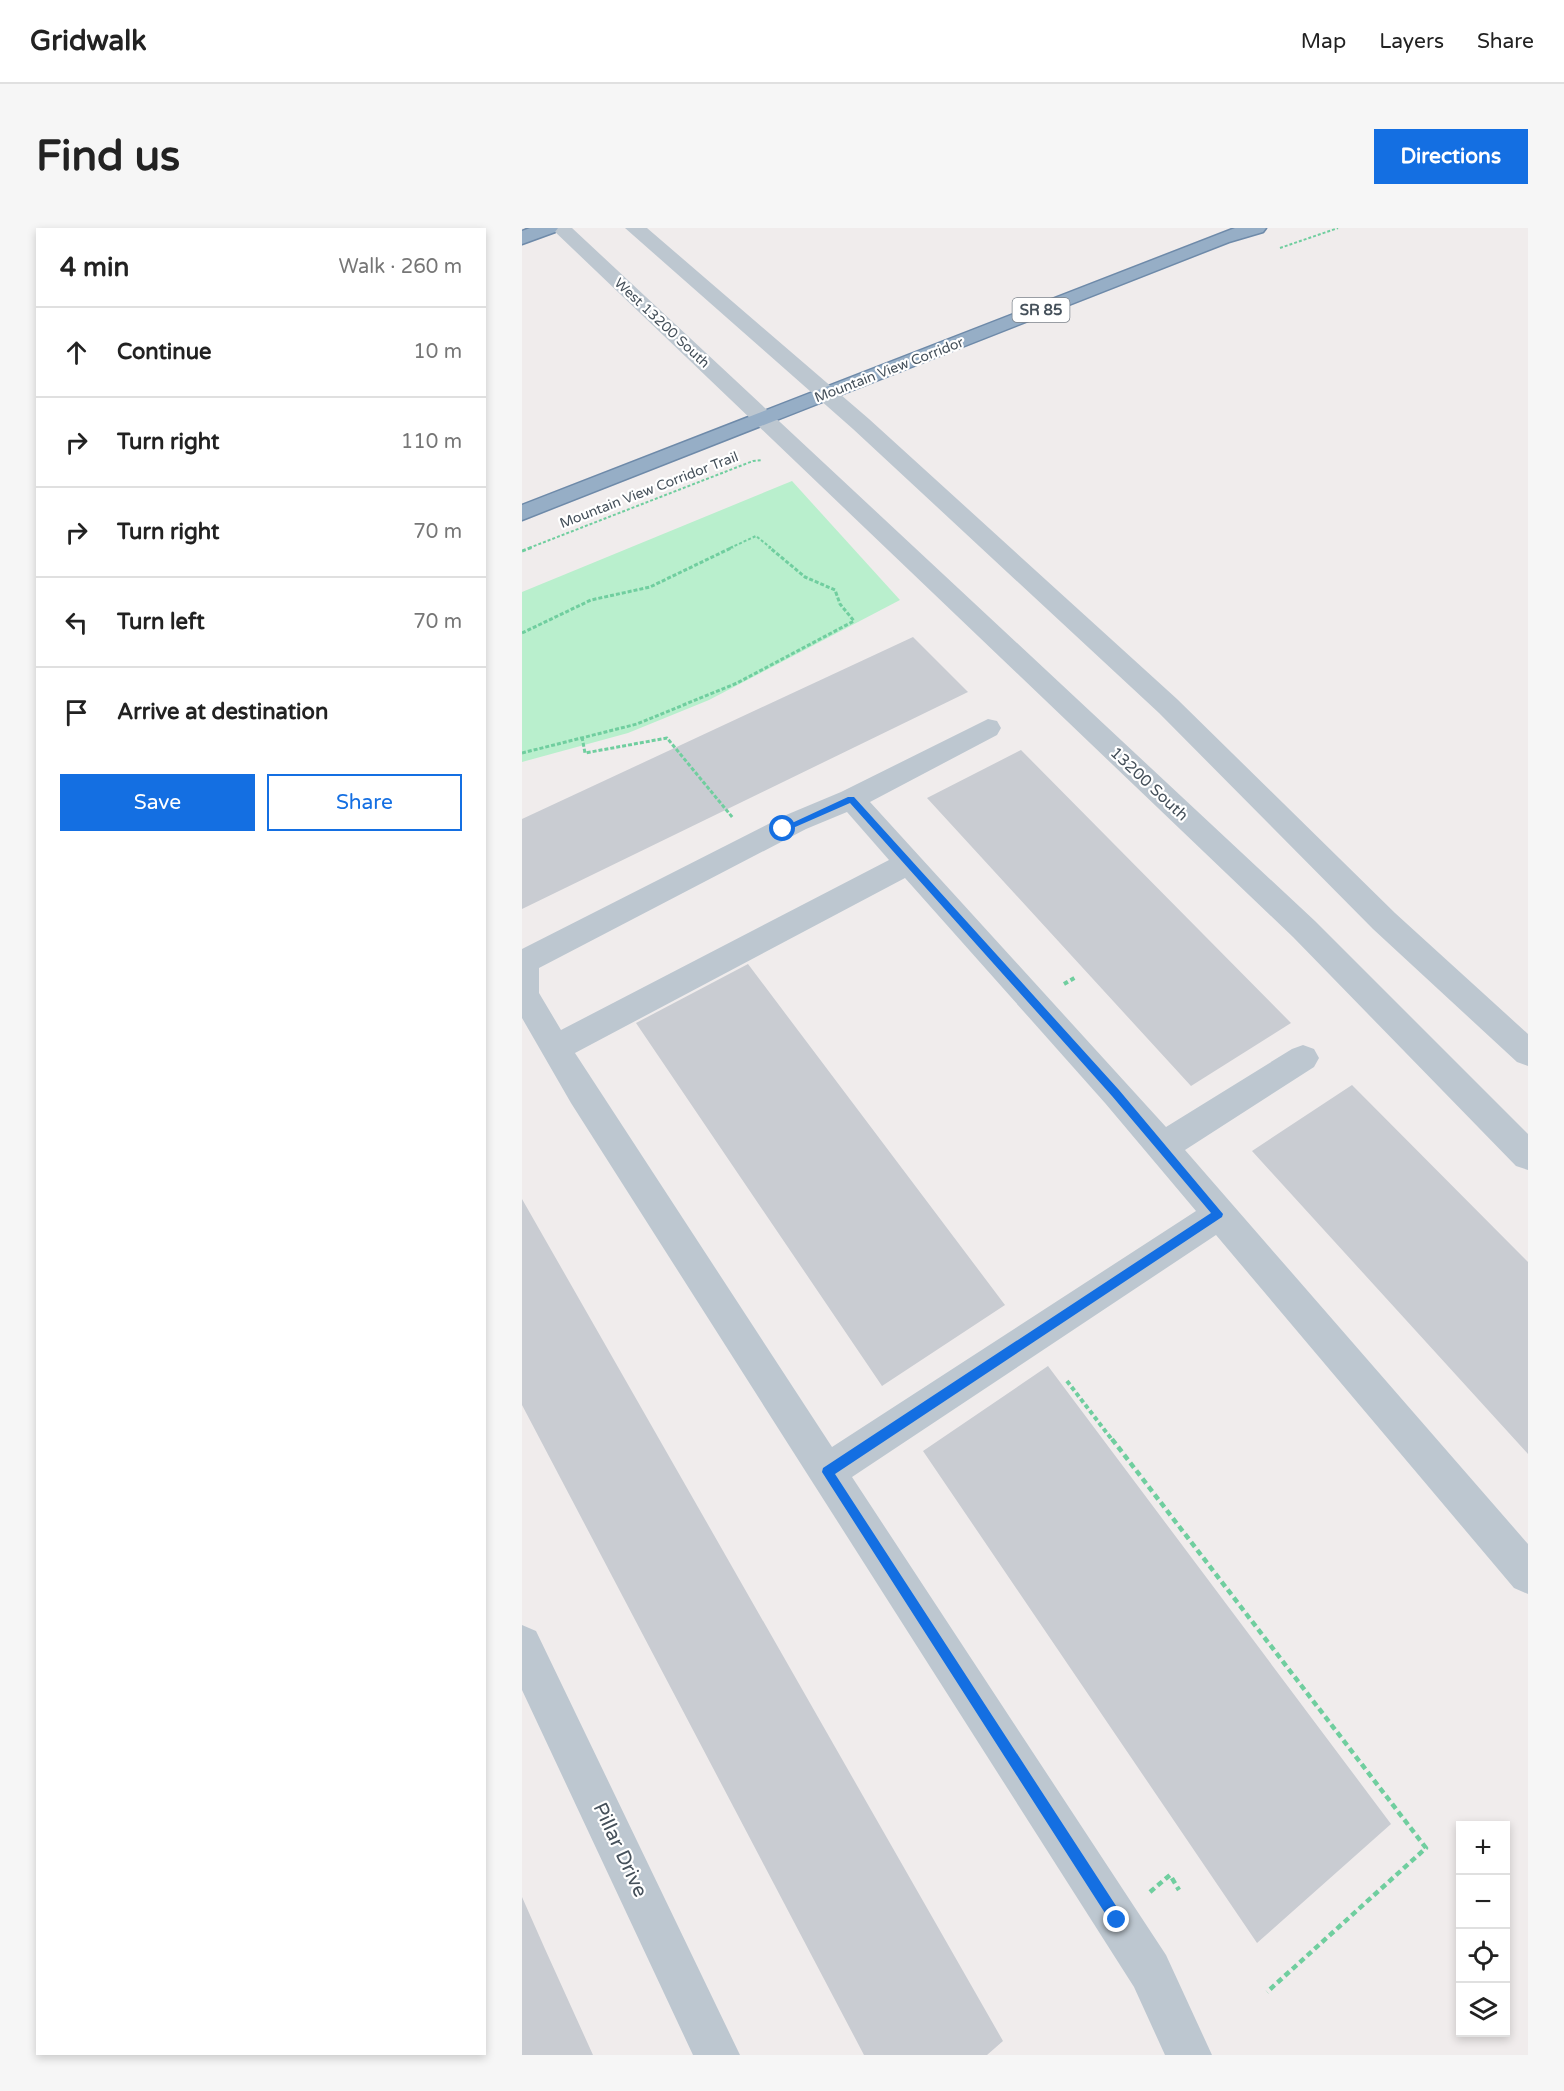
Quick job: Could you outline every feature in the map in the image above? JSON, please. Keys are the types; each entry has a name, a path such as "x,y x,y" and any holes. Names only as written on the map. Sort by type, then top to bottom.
{"highway":[{"path":"522,238 548,228"},
{"name":"Mountain View Corridor","path":"522,513 1222,238 1256,228"}],"street":[{"name":"West 13200 South","path":"561,228 764,419"},
{"path":"635,228 826,395 1168,706 1384,921 1528,1053"},
{"name":"13200 South","path":"764,419 1304,929 1527,1154"},
{"path":"988,728 851,799 796,822 524,962 524,994 588,1103 1150,1971 1189,2055"},
{"path":"851,799 1162,1147 1528,1574"},
{"path":"555,1048 909,863"},
{"path":"1162,1147 1303,1058"},
{"path":"827,1472 1218,1214"},
{"name":"Pillar Drive","path":"522,1645 717,2055"}],"path":[{"name":"Mountain View Corridor Trail","path":"522,550 753,460 767,460"},
{"path":"522,633 591,600 651,587 756,536 805,577 835,590 840,604 854,621 737,683 637,724 522,753"},
{"path":"582,737 585,753 667,738 738,824"},
{"path":"1067,1381 1426,1848 1266,1992"}],"green space":[{"path":"792,481 900,600 709,700 628,733 522,762 522,592"}],"building":[{"path":"913,637 968,692 522,909 522,819"},
{"path":"1021,750 1291,1023 1191,1086 927,798"},
{"path":"748,964 1005,1305 882,1386 636,1023"},
{"path":"1352,1085 1528,1262 1528,1454 1252,1151"},
{"path":"522,1199 1003,2041 987,2055 864,2055 522,1405"},
{"path":"1048,1366 1391,1824 1257,1943 923,1451"},
{"path":"522,1897 545,1949 593,2055 522,2055"}],"route":[{"path":"783,829 851,799 1116,1093 1218,1214 827,1472 1117,1920"}]}
